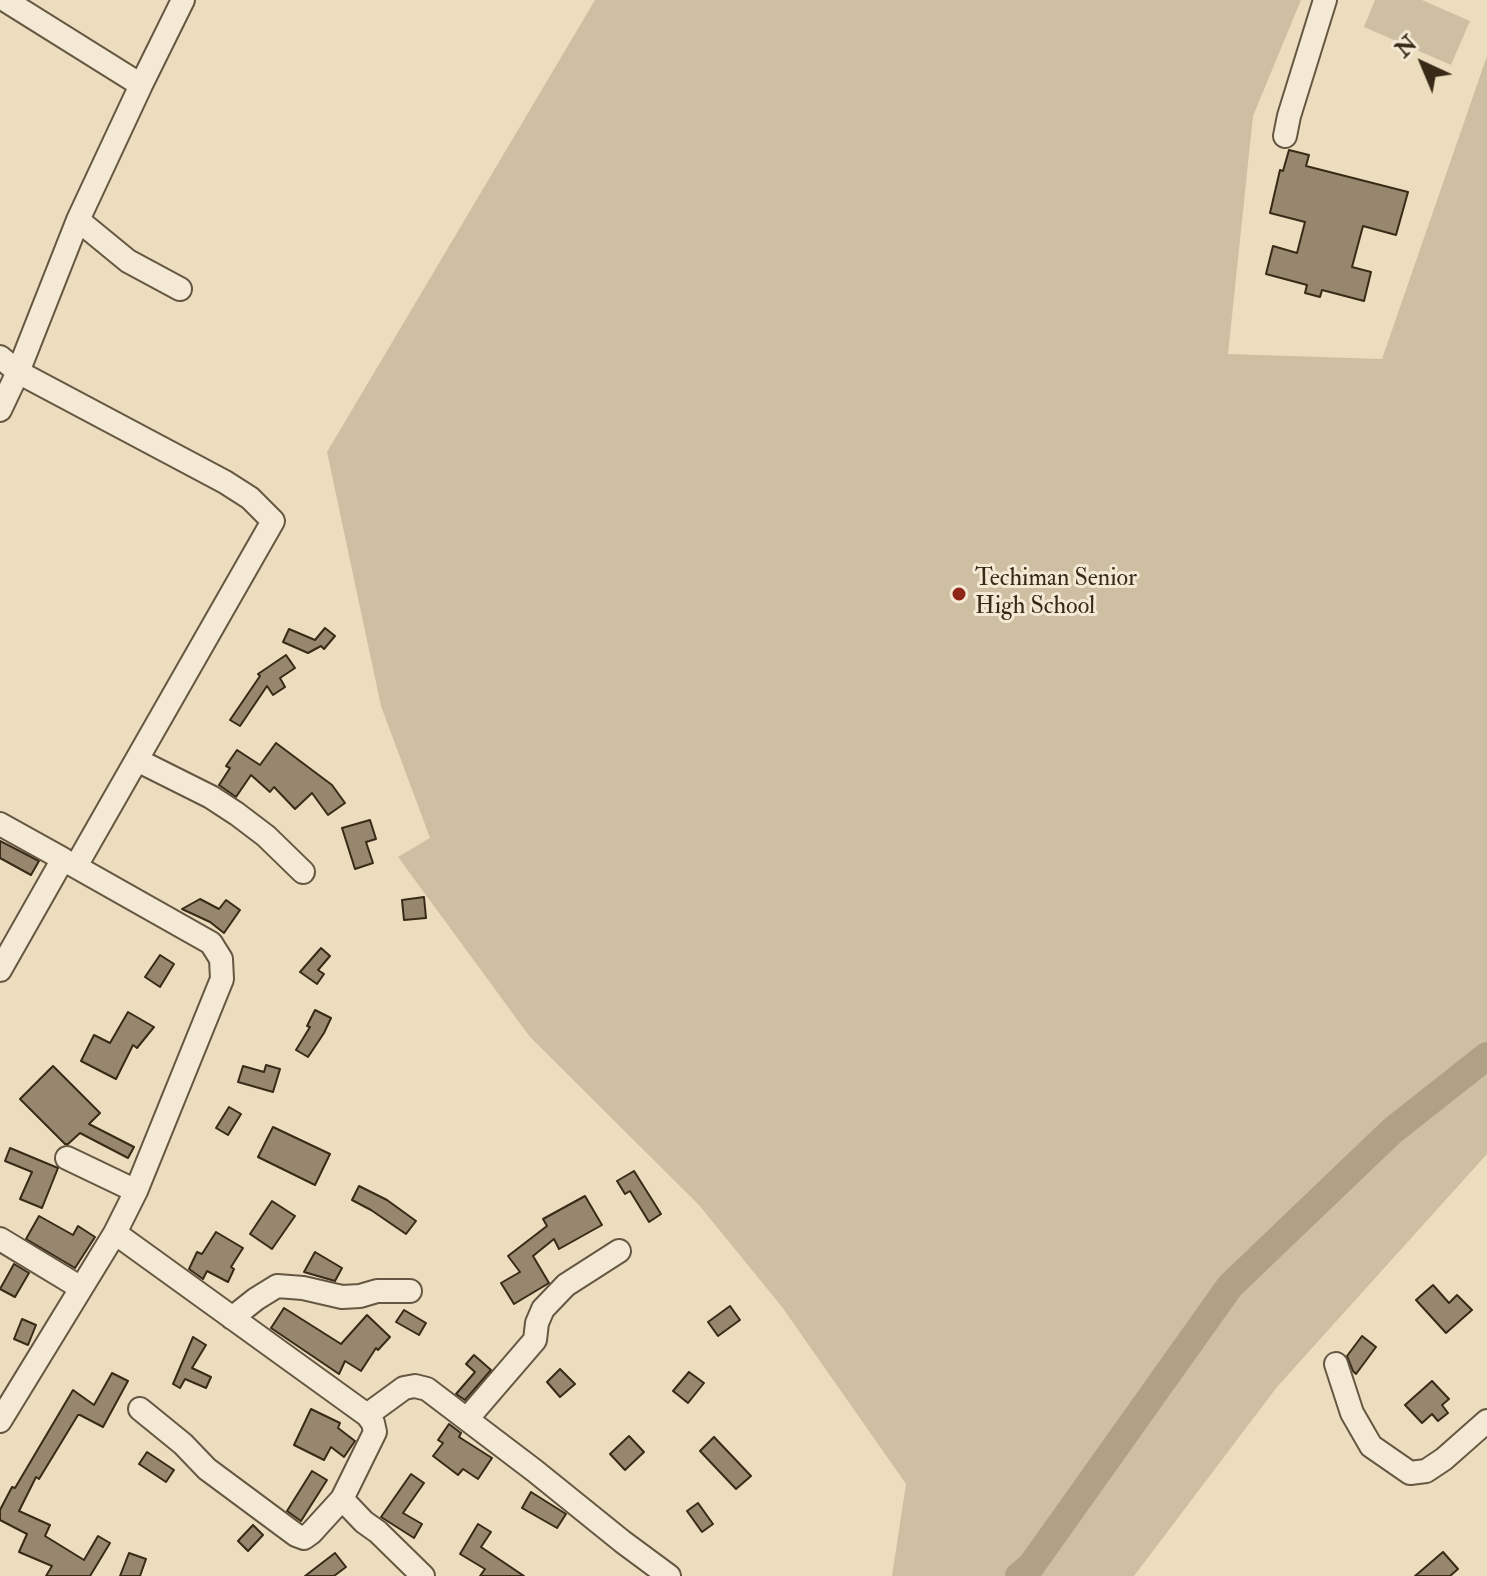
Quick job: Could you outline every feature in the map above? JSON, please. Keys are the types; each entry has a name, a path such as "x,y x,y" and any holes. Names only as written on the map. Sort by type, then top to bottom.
{"street":[{"path":"5,0 141,85"},
{"path":"0,410 9,364 183,0"},
{"path":"1285,136 1325,0"},
{"path":"78,220 128,261 180,289"},
{"path":"0,970 137,760 273,521 250,498 225,482 9,364"},
{"path":"137,760 211,797 237,814 266,836 303,872"},
{"path":"0,824 211,943 221,959 222,979 136,1191 115,1233 0,1421"},
{"path":"67,1158 136,1191"},
{"path":"115,1233 367,1415 375,1432 342,1499 304,1538 207,1469 183,1444 140,1409"},
{"path":"2,1244 81,1288"},
{"path":"467,1419 535,1340 543,1309 566,1285 619,1251"},
{"path":"232,1318 277,1286 342,1297 377,1291 410,1291"},
{"path":"1336,1364 1352,1413 1371,1446 1410,1473 1426,1471 1444,1459 1487,1421"},
{"path":"367,1415 404,1388 415,1386 427,1389 669,1576"},
{"path":"342,1499 423,1576"}],"shaded area":[{"name":"Techiman Senior High School","path":"595,0 1301,0 1253,116 1228,354 1382,359 1487,56 1487,1154 1277,1387 1134,1576 892,1576 906,1484 782,1307 699,1205 530,1037 398,857 430,838 381,706 327,452"},
{"path":"1375,0 1422,0 1470,21 1451,65 1364,27"}],"building":[{"path":"1289,150 1309,155 1306,166 1408,192 1396,235 1363,226 1352,267 1371,272 1364,301 1322,290 1320,297 1305,293 1307,285 1266,274 1273,246 1297,253 1305,222 1270,213 1280,170 1283,171"},
{"path":"325,628 335,636 324,649 321,646 308,653 283,642 289,629 315,640"},
{"path":"286,655 295,668 280,678 285,687 273,695 267,686 240,726 230,720 260,676 258,674"},
{"path":"276,743 332,785 345,803 328,815 312,793 295,809 274,787 270,792 251,775 236,797 219,785 230,768 226,766 237,750 260,765"},
{"path":"370,820 376,839 366,842 373,863 355,869 342,828"},
{"path":"0,841 39,861 31,875 0,858"},
{"path":"424,897 426,918 404,920 402,900"},
{"path":"200,899 219,909 226,900 240,910 224,933 210,922 182,909"},
{"path":"321,948 330,956 318,970 324,974 317,984 300,972"},
{"path":"160,955 174,964 160,987 145,977"},
{"path":"315,1010 331,1018 308,1057 296,1050 310,1027 307,1026"},
{"path":"128,1012 154,1027 137,1048 133,1045 116,1079 81,1061 94,1035 110,1043"},
{"path":"266,1065 280,1069 273,1092 238,1082 243,1066 264,1072"},
{"path":"53,1066 100,1113 89,1124 134,1147 128,1158 80,1133 65,1144 20,1099"},
{"path":"229,1107 241,1114 228,1135 216,1128"},
{"path":"273,1127 330,1154 315,1185 258,1157"},
{"path":"10,1148 58,1168 42,1208 20,1199 32,1172 5,1161"},
{"path":"634,1171 661,1214 649,1222 630,1191 625,1194 617,1181"},
{"path":"359,1186 387,1200 416,1221 406,1234 352,1200"},
{"path":"585,1196 602,1225 559,1249 554,1239 533,1256 549,1283 514,1304 501,1283 520,1272 508,1256 547,1226 543,1219"},
{"path":"272,1201 295,1216 272,1249 250,1234"},
{"path":"39,1216 73,1235 78,1226 95,1237 75,1268 26,1239"},
{"path":"216,1232 243,1248 231,1267 234,1269 228,1282 207,1271 203,1279 189,1269 197,1252 202,1254"},
{"path":"315,1252 342,1268 335,1281 304,1272"},
{"path":"14,1264 29,1273 15,1297 0,1289"},
{"path":"1433,1285 1449,1303 1457,1295 1472,1310 1446,1333 1416,1300"},
{"path":"730,1306 740,1320 718,1336 708,1322"},
{"path":"284,1308 341,1344 367,1315 390,1337 378,1350 376,1348 361,1371 345,1361 339,1374 271,1328"},
{"path":"404,1310 426,1323 419,1335 396,1322"},
{"path":"22,1319 36,1325 28,1345 14,1339"},
{"path":"1362,1336 1376,1347 1356,1374 1347,1356"},
{"path":"193,1337 206,1345 192,1368 211,1377 206,1388 185,1379 180,1388 173,1384"},
{"path":"474,1355 491,1370 465,1400 456,1394 475,1372 466,1364"},
{"path":"560,1369 575,1384 560,1397 547,1382"},
{"path":"689,1372 704,1383 688,1403 673,1391"},
{"path":"112,1373 128,1381 103,1427 78,1415 39,1479 36,1477 19,1511 50,1525 45,1536 84,1560 98,1536 110,1543 90,1576 46,1576 52,1566 19,1552 27,1534 0,1520 0,1510 73,1390 94,1405"},
{"path":"1432,1381 1449,1399 1442,1405 1448,1413 1438,1421 1432,1414 1422,1423 1405,1405"},
{"path":"311,1409 340,1423 338,1428 355,1441 344,1457 331,1447 324,1460 294,1445"},
{"path":"449,1424 461,1433 459,1437 492,1458 478,1479 463,1469 458,1475 433,1456 443,1443 438,1440"},
{"path":"629,1436 644,1452 625,1470 610,1454"},
{"path":"714,1437 751,1476 736,1489 700,1451"},
{"path":"147,1452 174,1470 166,1482 139,1464"},
{"path":"312,1471 327,1480 301,1521 287,1511"},
{"path":"411,1474 424,1483 403,1513 422,1524 414,1538 381,1517"},
{"path":"531,1492 566,1514 557,1528 522,1508"},
{"path":"698,1503 713,1524 702,1532 687,1511"},
{"path":"478,1524 491,1532 481,1547 524,1576 480,1576 485,1569 460,1554"},
{"path":"253,1525 263,1535 248,1551 238,1541"},
{"path":"1443,1552 1458,1569 1450,1576 1415,1576"},
{"path":"129,1553 146,1559 140,1576 120,1576"},
{"path":"335,1553 346,1567 334,1576 305,1576"}],"waterway":[{"path":"1019,1576 1031,1566 1230,1286 1392,1131 1487,1056"}],"place":[{"name":"Techiman Senior High School","path":"959,594"}]}
